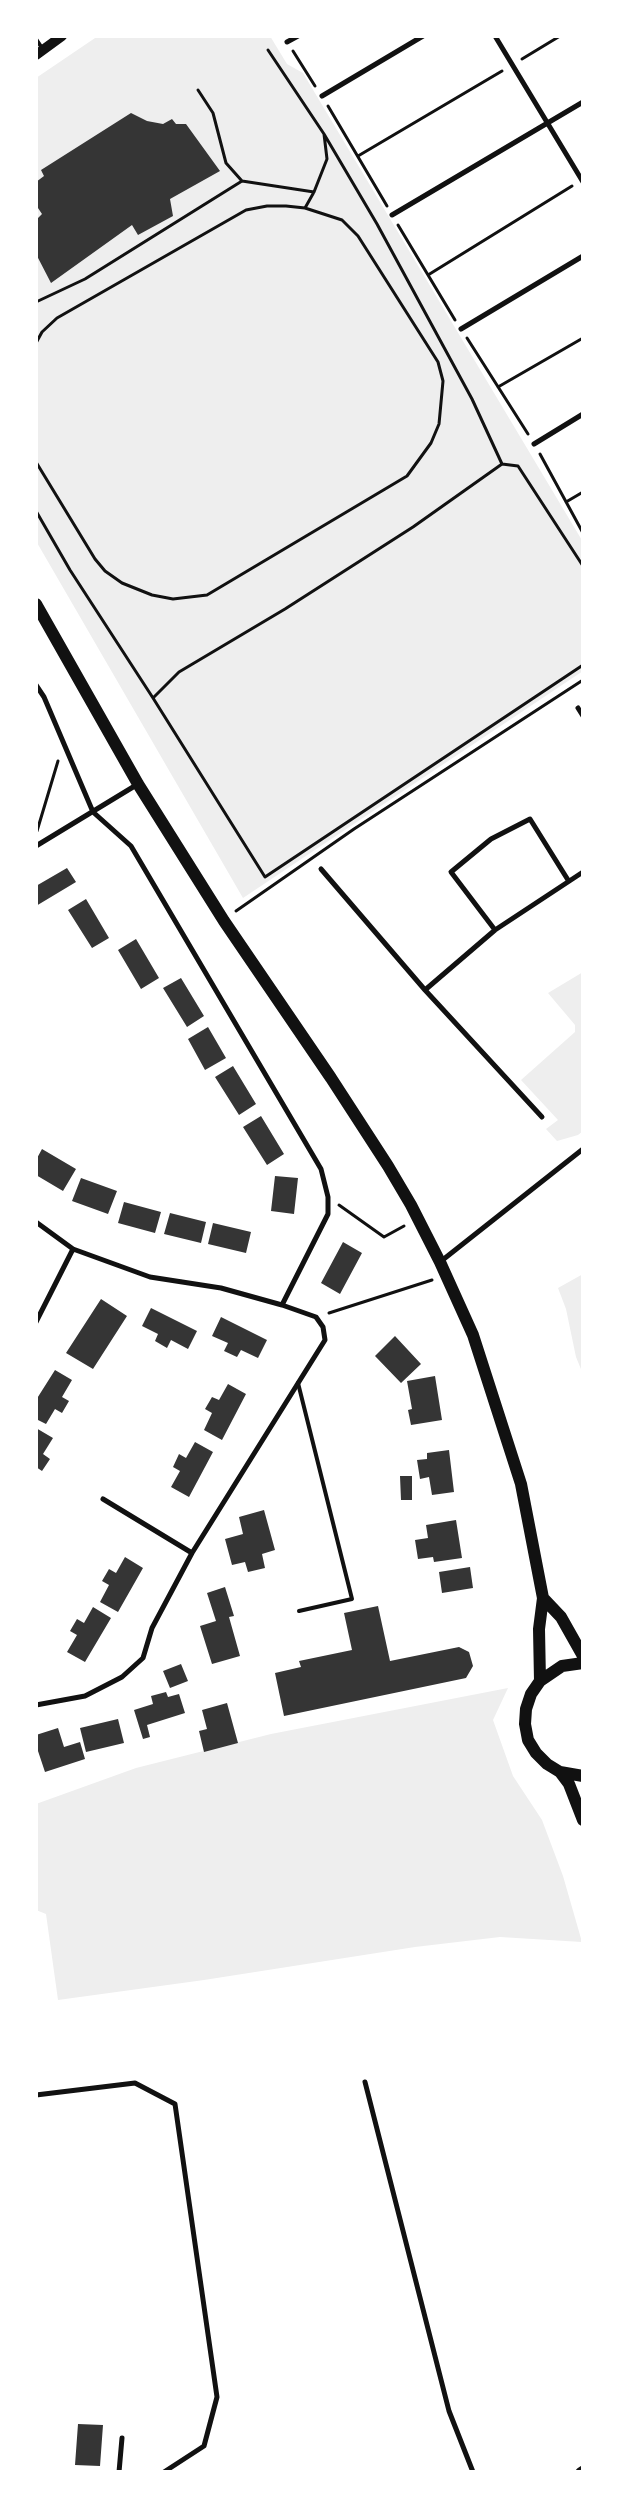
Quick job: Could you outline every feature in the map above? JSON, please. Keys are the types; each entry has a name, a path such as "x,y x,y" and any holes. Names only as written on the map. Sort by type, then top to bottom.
{"main road":[{"path":"40,52 62,36"},
{"path":"36,604 138,784 224,922 331,1078 418,1218 440,1262 473,1335 521,1484 543,1598 539,1629 540,1681"},
{"path":"543,1598 561,1617 583,1656"},
{"path":"583,1663 562,1666 540,1681 531,1694 526,1709 525,1724 528,1740 541,1759 560,1772 569,1784 583,1820"},
{"path":"560,1772 583,1776"}],"street":[{"path":"287,42 298,36"},
{"path":"322,96 423,36"},
{"path":"495,36 582,181"},
{"path":"392,215 583,102"},
{"path":"461,329 583,256"},
{"path":"534,444 583,414"},
{"path":"36,685 44,697 93,812 131,846 321,1169 328,1197 328,1214 282,1305"},
{"path":"578,708 583,716"},
{"path":"36,846 138,784"},
{"path":"495,930 451,872 490,838 530,818 568,880"},
{"path":"321,869 425,990 542,1116"},
{"path":"425,990 495,930 568,880 583,872"},
{"path":"440,1262 583,1149"},
{"path":"36,1222 73,1249 150,1277 221,1288 282,1305 316,1317 323,1327 325,1340 192,1553 152,1628 143,1658 122,1677 85,1696 36,1705"},
{"path":"36,1322 73,1249"},
{"path":"103,1499 192,1553"},
{"path":"365,2082 449,2411 473,2472"},
{"path":"36,2095 135,2083 175,2104 217,2397 204,2446 164,2472"},
{"path":"119,2472 122,2438"}],"lane":[{"path":"36,39 40,52"},
{"path":"298,1383 352,1599 300,1611"}],"path":[{"path":"358,156 560,36"},
{"path":"287,42 322,96 461,329 534,444 583,533"},
{"path":"268,50 324,134 377,224 472,399 502,464"},
{"path":"198,90 213,113 226,163 242,181 314,192"},
{"path":"305,208 314,192 326,159 324,134"},
{"path":"36,302 85,279 242,181"},
{"path":"428,275 582,181"},
{"path":"36,343 42,332 57,318 246,210 267,206 305,208 342,220 358,236 438,362 443,381 439,424 431,443 407,476 208,595 172,599 139,591 122,583 105,571 95,559 36,462"},
{"path":"498,387 583,338"},
{"path":"153,698 179,672 284,609 413,527 502,464 518,466 583,566"},
{"path":"566,502 583,492"},
{"path":"36,511 70,570 265,877 583,664"},
{"path":"224,922 247,902 354,829 583,680"},
{"path":"36,834 64,742"},
{"path":"328,1197 384,1237 418,1218"},
{"path":"316,1317 446,1275"}],"shaded area":[{"path":"98,36 270,36 287,64 303,73 583,542 583,671 243,898 36,541 36,78"},
{"path":"583,972 583,1131 578,1135 557,1141 546,1129 558,1120 521,1080 575,1032 575,1025 548,993"},
{"path":"583,1274 583,1374 576,1357 566,1309 558,1288"},
{"path":"508,1688 493,1720 513,1776 542,1820 563,1876 582,1942 500,1937 415,1947 204,1980 58,2000 46,1914 36,1910 36,1804 136,1768 271,1734"}],"building":[{"path":"131,113 147,121 163,124 172,119 176,124 186,124 220,171 170,199 173,216 138,235 132,225 51,283 36,254 36,220 42,214 36,205 36,182 44,176 41,170"},
{"path":"67,868 76,882 36,906 36,886"},
{"path":"86,899 109,938 92,948 68,910"},
{"path":"136,939 159,978 141,989 118,950"},
{"path":"181,978 204,1016 187,1027 163,988"},
{"path":"208,1027 226,1058 205,1070 188,1039"},
{"path":"233,1066 256,1104 239,1115 215,1077"},
{"path":"261,1116 284,1154 267,1165 243,1127"},
{"path":"42,1149 76,1169 63,1191 36,1175 36,1160"},
{"path":"275,1176 298,1178 294,1214 271,1211"},
{"path":"81,1178 117,1191 108,1214 72,1201"},
{"path":"124,1202 161,1212 155,1233 118,1223"},
{"path":"170,1213 206,1222 201,1243 164,1234"},
{"path":"213,1223 251,1232 246,1253 208,1244"},
{"path":"343,1242 362,1253 340,1294 321,1283"},
{"path":"101,1299 127,1316 93,1369 66,1353"},
{"path":"151,1308 197,1331 188,1349 171,1340 167,1348 155,1341 158,1334 142,1326"},
{"path":"221,1317 267,1340 258,1358 241,1350 237,1357 224,1351 228,1343 212,1336"},
{"path":"395,1336 421,1364 401,1383 375,1356"},
{"path":"55,1370 72,1380 62,1397 69,1401 62,1413 55,1409 46,1424 36,1419 36,1400"},
{"path":"435,1376 442,1420 411,1425 408,1410 412,1409 407,1381"},
{"path":"228,1384 246,1394 222,1440 204,1430 212,1413 205,1409 212,1397 219,1400"},
{"path":"36,1428 53,1438 43,1454 50,1459 42,1471 36,1467"},
{"path":"195,1442 213,1452 189,1497 171,1487 180,1471 173,1467 179,1454 186,1458"},
{"path":"449,1450 454,1492 432,1495 429,1477 420,1479 417,1460 427,1459 427,1453"},
{"path":"400,1476 412,1476 412,1500 401,1500"},
{"path":"264,1510 275,1550 262,1554 265,1568 248,1572 245,1562 232,1565 225,1539 243,1534 239,1517"},
{"path":"456,1520 462,1558 434,1562 433,1557 418,1559 415,1540 428,1538 426,1525"},
{"path":"125,1557 143,1568 118,1612 100,1602 109,1585 102,1581 109,1569 116,1573"},
{"path":"470,1567 473,1588 442,1593 439,1572"},
{"path":"225,1587 234,1616 229,1617 240,1656 212,1664 200,1626 216,1621 207,1593"},
{"path":"378,1606 390,1661 459,1647 469,1652 473,1666 466,1678 284,1716 275,1673 301,1667 299,1661 352,1650 344,1613"},
{"path":"93,1607 111,1618 85,1662 67,1652 77,1635 70,1631 77,1619 84,1623"},
{"path":"181,1664 188,1681 170,1688 163,1671"},
{"path":"166,1692 168,1697 179,1694 185,1713 147,1725 150,1737 143,1739 134,1710 153,1704 151,1696"},
{"path":"227,1703 238,1743 204,1752 199,1731 207,1729 202,1710"},
{"path":"118,1719 124,1743 86,1752 80,1728"},
{"path":"58,1728 64,1747 80,1742 85,1759 45,1772 36,1745 36,1735"},
{"path":"78,2424 103,2425 100,2466 75,2465"}]}
